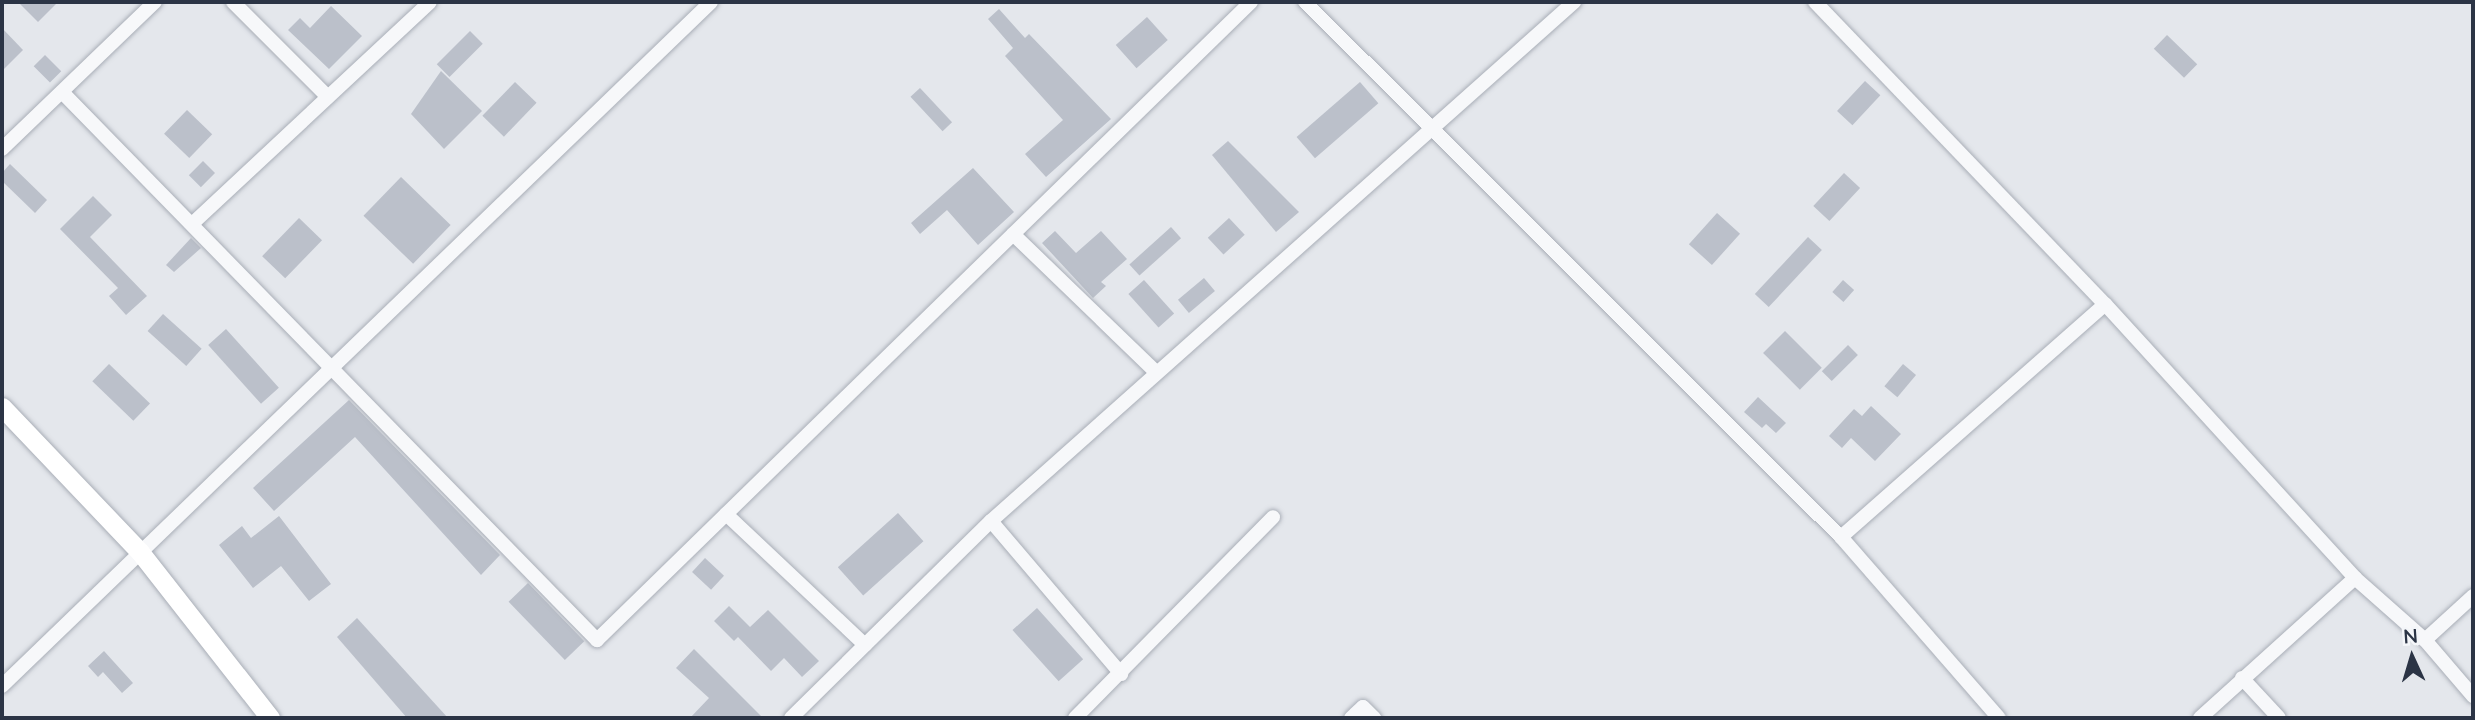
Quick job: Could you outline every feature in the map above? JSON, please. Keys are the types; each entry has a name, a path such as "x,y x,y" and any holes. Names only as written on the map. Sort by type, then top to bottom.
{"main road":[{"path":"2,407 140,552 270,718"}],"street":[{"path":"2,149 155,2"},
{"path":"233,2 328,97"},
{"path":"192,224 430,2"},
{"path":"2,686 711,2"},
{"path":"62,92 332,365 597,640 1251,2"},
{"path":"1305,2 1841,537 1999,718"},
{"path":"791,718 991,520 1431,125 1574,2"},
{"path":"1815,2 2105,304 2356,578 2425,640 2473,696"},
{"path":"1013,234 1155,372"},
{"path":"1841,537 2105,304"},
{"path":"726,514 865,645"},
{"path":"1075,718 1273,517"},
{"path":"991,520 1121,674"},
{"path":"2200,718 2356,578"},
{"path":"2425,640 2473,596"},
{"path":"2242,678 2279,718"},
{"path":"1351,718 1363,707 1374,718"}],"building":[{"path":"18,2 58,2 38,22"},
{"path":"331,6 362,36 329,69 288,30 300,18 310,28"},
{"path":"999,9 1025,38 1029,34 1111,119 1046,177 1025,154 1063,120 1005,56 1013,48 988,19"},
{"path":"1147,17 1168,40 1137,68 1116,45"},
{"path":"2,28 23,50 2,71"},
{"path":"470,31 483,44 449,77 437,64"},
{"path":"2167,35 2197,64 2184,78 2154,49"},
{"path":"45,55 61,71 50,83 34,66"},
{"path":"441,71 482,111 444,149 411,114"},
{"path":"1865,81 1880,95 1852,125 1837,111"},
{"path":"515,82 537,103 504,137 482,116"},
{"path":"1360,82 1378,103 1315,158 1297,137"},
{"path":"920,88 952,122 943,131 910,97"},
{"path":"187,110 212,134 189,158 164,134"},
{"path":"1228,141 1299,212 1276,232 1212,155"},
{"path":"203,161 215,173 201,187 189,175"},
{"path":"10,164 47,200 35,213 2,181 2,173"},
{"path":"973,168 1014,212 978,245 947,210 920,234 911,223"},
{"path":"1844,173 1860,188 1829,221 1813,206"},
{"path":"401,177 451,225 413,264 363,216"},
{"path":"93,196 112,215 90,237 147,296 126,315 109,296 118,288 60,229"},
{"path":"1717,213 1740,234 1712,265 1689,244"},
{"path":"299,218 322,240 285,278 262,256"},
{"path":"1229,218 1245,235 1223,255 1208,238"},
{"path":"1171,227 1181,238 1139,276 1129,264"},
{"path":"1055,231 1076,253 1101,231 1127,259 1101,282 1106,286 1093,298 1042,243"},
{"path":"1808,237 1822,250 1769,307 1755,294"},
{"path":"191,238 201,248 174,272 166,265"},
{"path":"1204,278 1215,291 1189,313 1178,300"},
{"path":"1144,280 1174,313 1159,327 1128,294"},
{"path":"1843,280 1854,290 1843,302 1832,292"},
{"path":"163,314 202,349 186,366 148,331"},
{"path":"226,329 279,388 261,404 208,345"},
{"path":"1785,331 1822,368 1800,390 1763,353"},
{"path":"1848,345 1858,355 1832,381 1822,371"},
{"path":"109,364 150,404 133,421 92,381"},
{"path":"1903,364 1916,375 1897,397 1884,386"},
{"path":"1758,397 1786,423 1776,433 1766,424 1762,428 1744,412"},
{"path":"349,400 500,555 481,575 355,437 274,511 253,488"},
{"path":"1871,406 1901,434 1875,461 1851,438 1842,448 1829,436 1854,409 1862,416"},
{"path":"898,513 923,541 863,595 838,567"},
{"path":"279,516 331,584 309,601 281,566 253,588 219,545 242,526 251,538"},
{"path":"705,558 724,576 711,590 692,572"},
{"path":"528,583 584,641 565,660 509,602"},
{"path":"729,606 750,627 768,610 819,661 802,677 784,658 771,671 738,637 734,641 714,621"},
{"path":"1037,608 1083,659 1059,681 1012,630"},
{"path":"357,618 448,718 407,718 337,637"},
{"path":"694,649 763,718 690,718 709,698 676,668"},
{"path":"104,651 133,683 122,693 103,672 98,677 88,666"}]}
